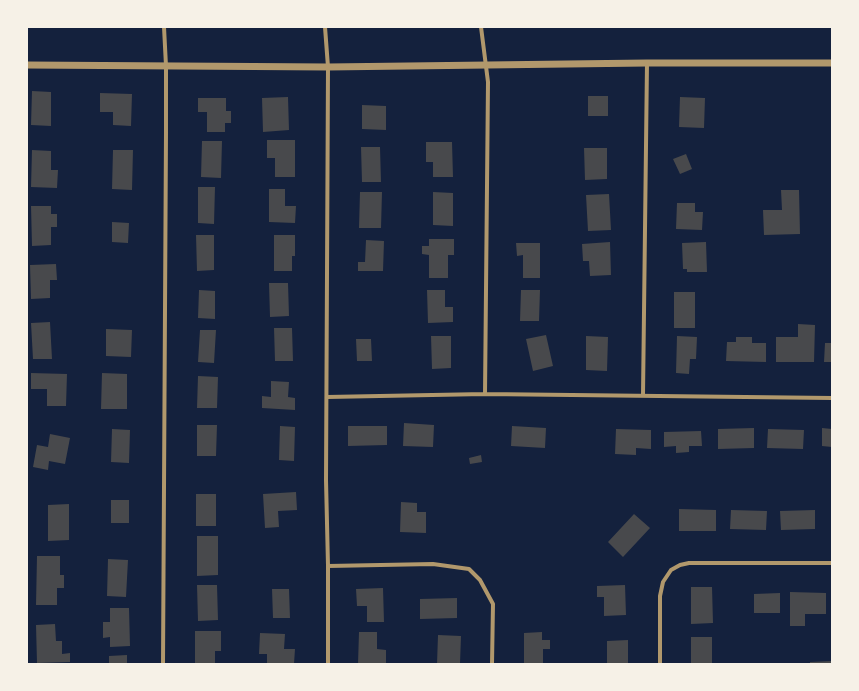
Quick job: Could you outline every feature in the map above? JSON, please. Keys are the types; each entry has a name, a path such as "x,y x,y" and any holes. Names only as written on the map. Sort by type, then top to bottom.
{"street":[{"path":"163,664 166,66 164,27"},
{"path":"325,27 328,66 326,480 328,664"},
{"path":"481,27 488,82 485,394"},
{"path":"644,395 647,63"},
{"path":"27,66 832,63"},
{"path":"327,397 485,394 832,398"},
{"path":"660,664 660,596 663,582 671,570 680,565 689,563 832,563"},
{"path":"328,566 433,564 469,569 480,580 493,604 492,664"}],"building":[{"path":"32,91 51,92 51,126 31,125"},
{"path":"100,93 132,94 131,126 113,125 113,112 100,112"},
{"path":"588,96 608,96 608,116 588,116"},
{"path":"288,97 289,130 263,132 262,98"},
{"path":"680,97 705,98 704,128 679,127"},
{"path":"198,98 226,98 226,111 231,111 231,123 225,123 225,132 207,132 207,112 198,112"},
{"path":"362,105 386,106 386,130 362,129"},
{"path":"267,140 295,140 295,177 275,177 275,158 267,158"},
{"path":"202,141 222,141 221,178 201,177"},
{"path":"426,142 452,142 453,177 433,177 433,162 426,162"},
{"path":"361,147 380,147 381,182 362,182"},
{"path":"584,148 607,148 607,179 585,180"},
{"path":"32,150 51,151 51,170 58,170 57,188 31,187"},
{"path":"113,150 133,150 132,190 112,189"},
{"path":"686,154 692,169 680,174 673,159"},
{"path":"198,187 215,187 214,224 198,223"},
{"path":"269,189 285,189 285,206 296,206 295,223 269,222"},
{"path":"781,190 799,190 800,234 764,235 763,210 782,210"},
{"path":"360,192 382,192 381,228 359,228"},
{"path":"433,192 453,193 453,226 433,225"},
{"path":"609,194 611,230 588,231 586,195"},
{"path":"677,203 695,203 695,212 703,212 702,230 676,229"},
{"path":"31,206 51,206 51,214 57,214 57,227 51,227 51,245 32,246"},
{"path":"112,222 129,223 128,243 112,242"},
{"path":"196,235 214,235 214,270 197,271"},
{"path":"274,235 295,235 295,256 292,256 292,271 274,271"},
{"path":"429,239 454,239 454,255 448,255 448,278 429,278 429,255 422,254 422,246 429,246"},
{"path":"366,240 384,241 383,271 358,271 358,262 365,262"},
{"path":"610,242 611,275 590,276 589,261 583,261 582,244"},
{"path":"706,242 707,272 687,272 687,269 683,269 682,243"},
{"path":"516,243 540,243 540,278 523,278 523,255 517,256"},
{"path":"56,264 57,280 50,280 50,298 31,299 30,265"},
{"path":"269,283 288,283 289,316 270,317"},
{"path":"199,290 215,291 215,319 198,318"},
{"path":"427,290 445,290 445,307 453,307 453,322 428,323"},
{"path":"521,290 540,290 539,321 520,321"},
{"path":"674,292 695,292 695,328 674,328"},
{"path":"50,322 52,359 33,359 31,323"},
{"path":"798,324 815,325 814,362 776,362 776,337 798,337"},
{"path":"274,328 292,328 293,361 275,361"},
{"path":"106,329 132,330 131,357 106,356"},
{"path":"200,330 216,330 214,363 198,362"},
{"path":"546,335 553,366 533,371 526,339"},
{"path":"431,336 451,336 451,368 432,369"},
{"path":"586,336 608,337 607,371 586,370"},
{"path":"677,336 697,337 696,359 690,359 689,374 676,373"},
{"path":"736,337 752,337 752,343 766,343 766,362 726,361 727,342 736,342"},
{"path":"356,339 371,339 372,361 357,361"},
{"path":"825,343 832,343 832,362 824,362"},
{"path":"31,373 67,374 66,406 47,406 47,389 31,389"},
{"path":"102,373 127,374 127,409 101,409"},
{"path":"198,376 218,377 217,408 197,408"},
{"path":"271,381 289,382 288,397 295,398 295,410 262,408 262,396 271,397"},
{"path":"404,423 434,425 433,447 403,446"},
{"path":"197,425 217,425 216,456 197,456"},
{"path":"280,426 295,427 294,461 279,460"},
{"path":"348,426 387,426 387,445 348,446"},
{"path":"512,426 546,428 545,448 511,446"},
{"path":"754,428 754,448 718,449 718,429"},
{"path":"822,428 832,429 832,447 822,446"},
{"path":"112,429 130,430 129,463 111,462"},
{"path":"616,429 651,430 651,449 636,448 636,455 615,454"},
{"path":"768,429 804,430 803,449 767,448"},
{"path":"701,431 702,446 689,446 689,452 676,453 676,446 664,447 664,432"},
{"path":"50,434 70,438 65,464 49,461 48,470 33,467 37,445 48,447"},
{"path":"481,455 482,462 470,464 469,458"},
{"path":"296,492 297,510 278,511 279,527 265,528 263,494"},
{"path":"196,494 216,494 216,526 196,526"},
{"path":"111,500 129,500 129,523 111,523"},
{"path":"401,502 417,503 417,512 426,512 426,533 400,532"},
{"path":"69,504 69,540 48,541 48,505"},
{"path":"679,509 716,510 716,531 679,531"},
{"path":"731,510 767,511 766,530 730,529"},
{"path":"815,510 815,529 781,530 780,511"},
{"path":"634,514 650,528 623,557 608,542"},
{"path":"197,536 218,536 218,575 197,576"},
{"path":"37,556 60,556 60,575 64,575 64,588 57,588 57,605 36,605"},
{"path":"108,559 128,560 126,597 107,596"},
{"path":"197,585 217,585 218,620 198,621"},
{"path":"625,585 626,615 604,616 604,597 597,597 597,586"},
{"path":"691,587 712,587 713,623 691,624"},
{"path":"383,588 384,622 367,622 367,606 357,606 356,589"},
{"path":"272,589 289,589 290,618 273,618"},
{"path":"790,592 826,593 826,614 805,614 805,626 790,626"},
{"path":"780,593 780,613 754,613 754,594"},
{"path":"457,598 457,618 420,619 420,599"},
{"path":"110,608 129,608 130,646 110,647 110,637 103,638 103,622 110,622"},
{"path":"55,624 56,641 62,641 62,654 70,653 70,662 37,663 36,625"},
{"path":"195,631 221,631 221,651 215,651 215,664 195,664"},
{"path":"359,632 377,632 377,649 386,650 386,664 358,664"},
{"path":"542,632 542,640 550,640 550,649 543,649 543,664 524,664 524,633"},
{"path":"260,633 285,634 284,649 295,649 294,664 267,664 267,654 259,654"},
{"path":"438,635 461,636 460,664 437,664"},
{"path":"691,637 712,637 712,664 691,664"},
{"path":"628,640 628,664 607,664 607,641"},
{"path":"127,655 127,664 109,664 109,656"},
{"path":"832,661 832,664 810,664 810,662"}]}
